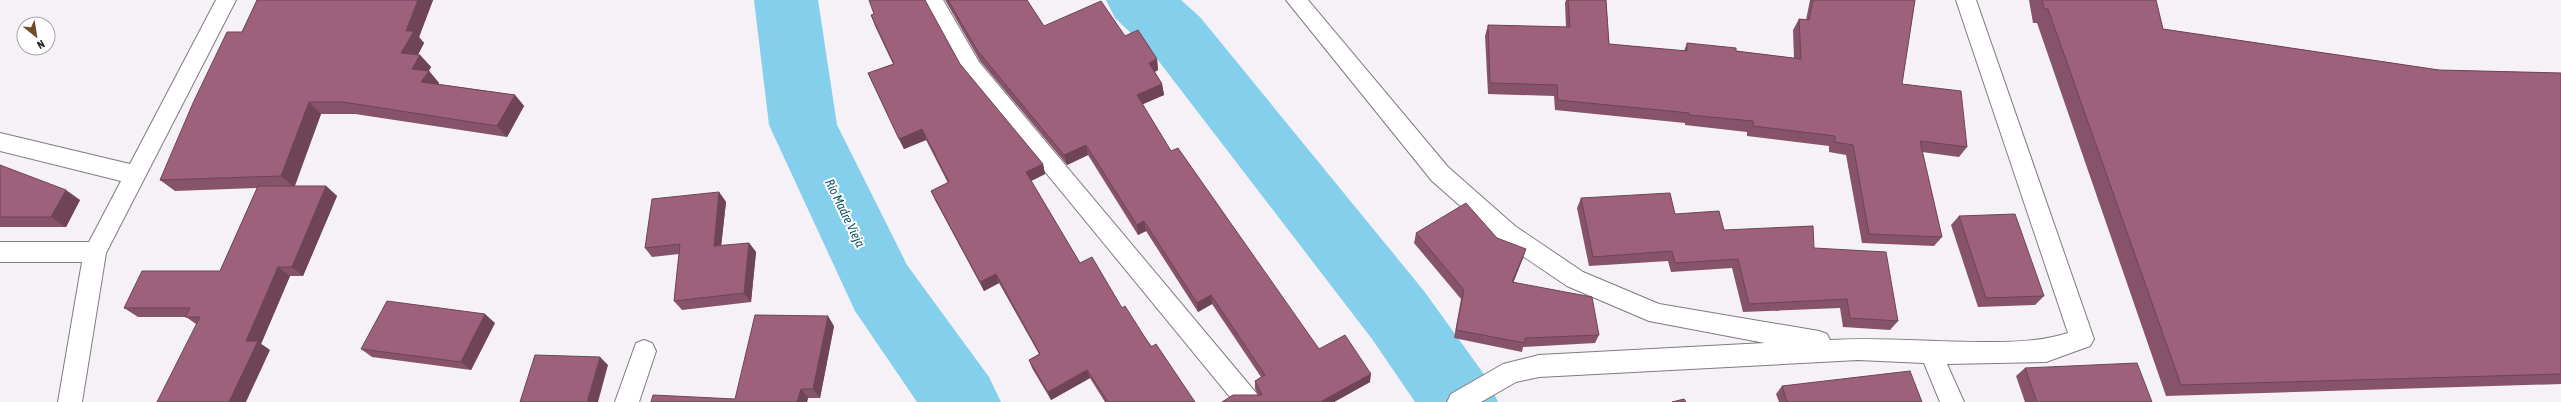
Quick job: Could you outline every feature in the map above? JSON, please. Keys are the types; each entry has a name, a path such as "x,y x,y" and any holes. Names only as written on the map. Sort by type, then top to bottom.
{"street":[{"path":"70,402 95,252 226,0"},
{"path":"933,0 972,68 1249,402"},
{"path":"1296,0 1440,174 1507,233 1575,279 1657,314 1858,349"},
{"path":"1460,402 1511,372 1539,366 1858,349 1931,353 2046,351 2082,340 1966,0"},
{"path":"0,142 136,175"},
{"path":"0,252 95,252"},
{"path":"627,402 644,351"},
{"path":"1931,353 1952,402"}],"building":[{"path":"257,0 418,0 406,31 414,31 401,53 420,55 412,69 429,71 421,82 515,95 497,126 343,102 309,102 281,176 160,180 193,103 227,32 242,32"},
{"path":"869,0 925,0 960,64 1043,164 1026,172 1080,263 1092,257 1122,308 1125,306 1151,347 1156,344 1195,402 1108,402 1087,370 1048,392 1029,360 1040,354 996,274 980,282 931,191 949,182 922,129 899,139 868,73 894,64 871,15 874,14"},
{"path":"948,0 1027,0 1044,26 1101,1 1125,36 1138,30 1157,59 1149,63 1162,84 1137,95 1171,151 1178,148 1319,349 1345,335 1371,374 1320,402 1222,402 1233,395 1262,395 1255,381 1265,375 1211,295 1197,303 1144,221 1137,225 1086,145 1064,155 977,50"},
{"path":"1568,0 1606,0 1609,44 1687,51 1687,43 1736,48 1736,51 1801,59 1799,19 1809,20 1813,0 1915,0 1902,84 1961,91 1967,147 1920,141 1942,237 1869,234 1853,145 1835,142 1835,136 1753,126 1753,121 1558,100 1557,85 1490,83 1488,25 1570,27"},
{"path":"2042,0 2156,0 2163,29 2439,70 2561,73 2561,374 2181,385 2048,9 2044,9"},
{"path":"0,165 66,190 51,217 0,217"},
{"path":"258,186 326,186 292,267 278,267 246,341 258,341 229,402 157,402 200,317 185,317 190,308 124,308 142,271 220,271"},
{"path":"719,192 714,246 749,243 744,293 674,301 680,244 645,248 652,199"},
{"path":"1670,193 1675,214 1719,211 1724,230 1813,226 1814,248 1886,252 1898,321 1850,318 1847,299 1749,304 1738,259 1675,263 1672,251 1593,257 1581,198"},
{"path":"1466,203 1497,238 1526,249 1512,282 1592,297 1599,335 1525,338 1525,343 1456,330 1464,290 1416,233"},
{"path":"2015,214 2044,296 1986,298 1959,216"},
{"path":"387,301 485,314 461,362 361,349"},
{"path":"755,315 828,316 813,389 801,389 797,402 651,402 653,395 735,399"},
{"path":"535,355 600,357 587,402 520,402"},
{"path":"2137,363 2152,402 2037,402 2025,368"},
{"path":"1910,371 1922,402 1787,402 1782,386"},
{"path":"1684,399 1686,402 1672,402"}],"waterway":[{"name":"Río Madre Vieja","path":"786,0 803,125 881,288 962,402"},
{"path":"1138,0 1177,36 1398,315 1459,402"}]}
